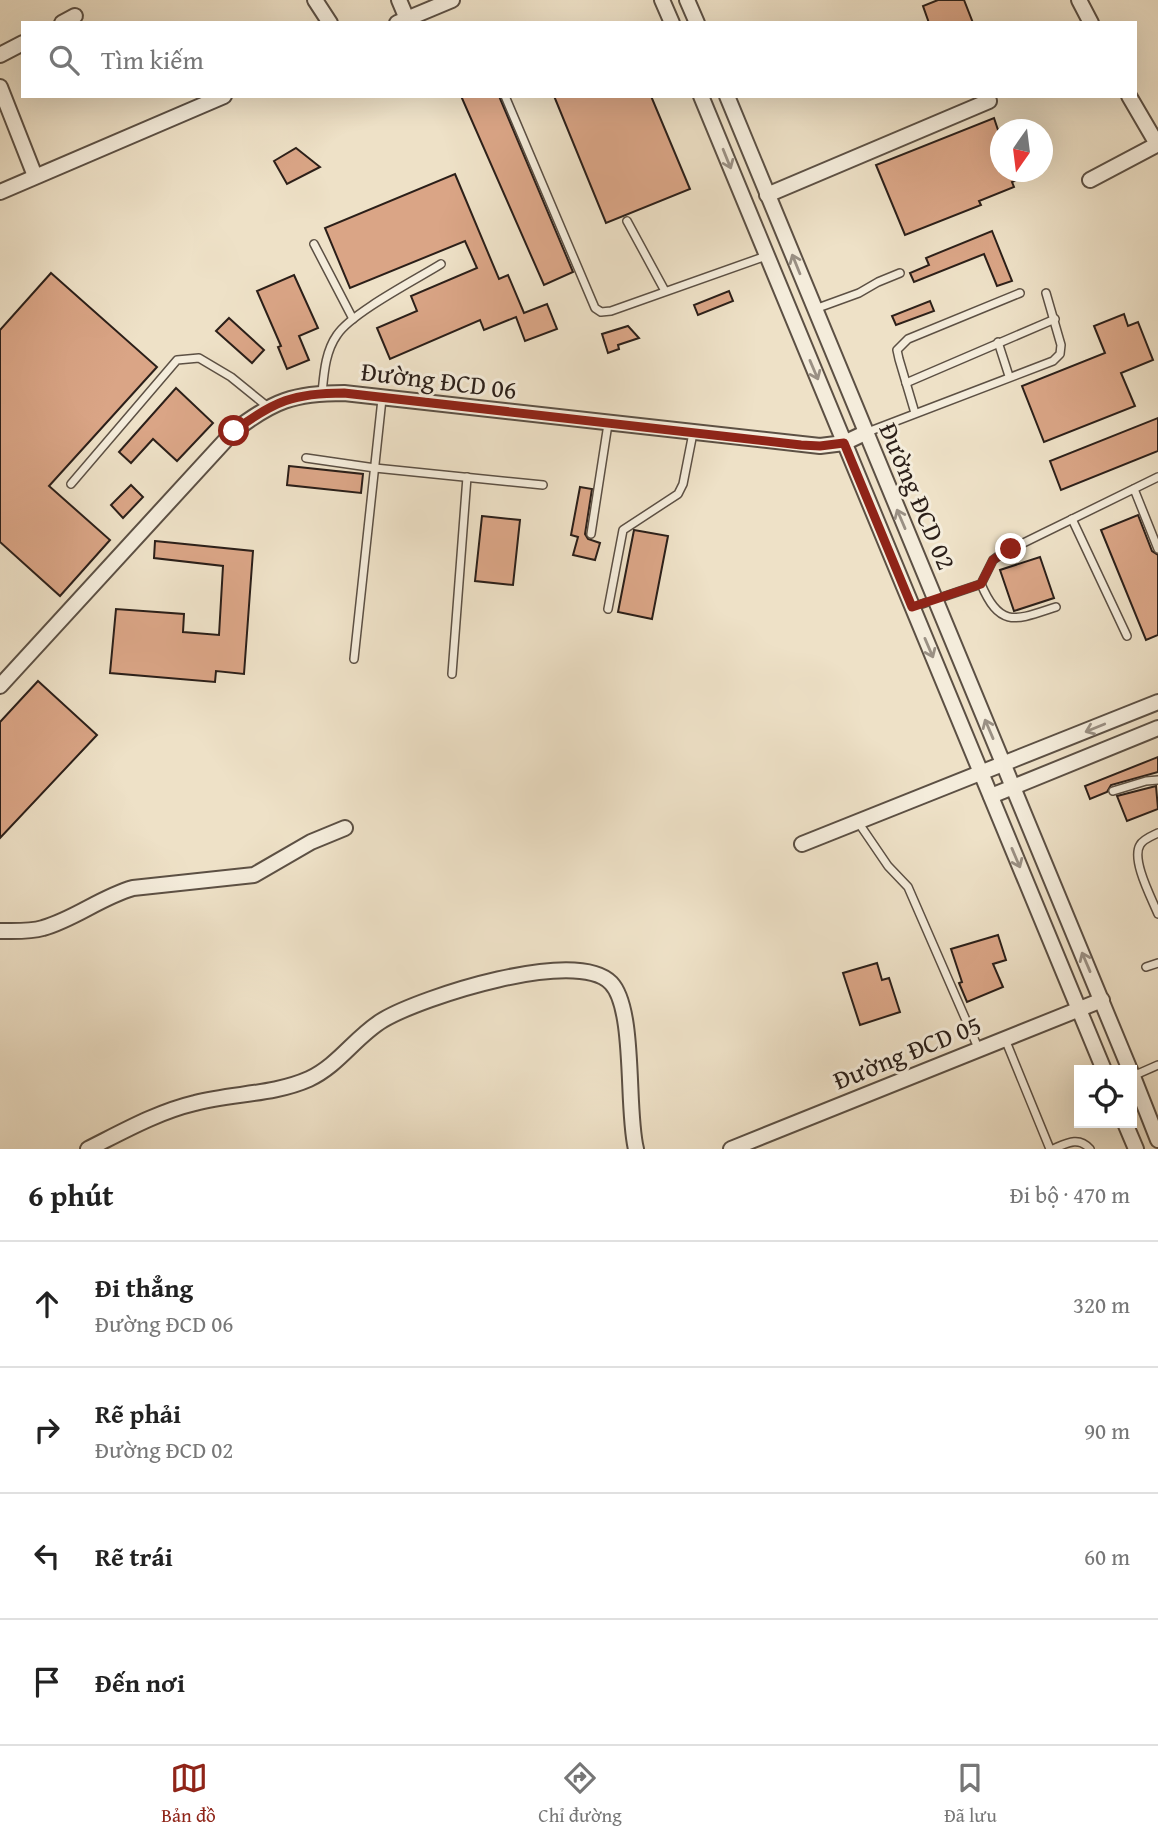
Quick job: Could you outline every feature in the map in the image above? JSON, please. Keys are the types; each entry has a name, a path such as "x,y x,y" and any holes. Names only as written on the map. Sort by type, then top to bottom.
{"street":[{"path":"315,0 329,21"},
{"path":"399,0 402,21 452,0"},
{"path":"662,0 670,21"},
{"path":"687,0 696,21"},
{"path":"1079,0 1090,21"},
{"path":"0,55 21,44"},
{"path":"0,88 35,176"},
{"path":"0,192 219,98"},
{"name":"Đường ĐCD 02","path":"702,98 1102,1065"},
{"name":"Đường ĐCD 02","path":"728,98 1128,1065"},
{"path":"1090,180 1158,144 1130,98"},
{"path":"767,195 989,101"},
{"name":"Đường ĐCD 06","path":"0,686 234,431 268,407 297,397 344,393 801,445 844,443 865,433"},
{"path":"802,844 1158,702"},
{"path":"991,796 1158,727"},
{"path":"0,931 41,929 114,893 133,888 254,875 311,842 345,828"},
{"path":"88,1149 127,1129 192,1104 272,1090 307,1080 335,1063 372,1027 412,1005 518,974 567,971 600,974 609,981 620,997 627,1043 631,1125 636,1149"},
{"name":"Đường ĐCD 05","path":"731,1149 1102,1000"},
{"name":"Đường ĐCD 02","path":"1137,1087 1158,1140"},
{"path":"1127,1128 1136,1149"}],"lane":[{"path":"506,98 596,308 601,312 611,311 766,256"},
{"path":"627,221 664,291"},
{"path":"314,244 352,319"},
{"path":"321,393 329,351 337,334 352,319 442,264"},
{"path":"814,309 859,293 900,273"},
{"path":"915,413 897,350 901,344 1020,293"},
{"path":"865,433 1054,361 1060,354 1061,345 1046,293"},
{"path":"906,383 1055,319"},
{"path":"998,342 1009,376"},
{"path":"71,484 177,360 199,358 231,377 268,407"},
{"path":"354,659 382,399"},
{"path":"591,534 608,424"},
{"path":"608,609 623,530 678,494 683,484 693,433"},
{"path":"306,458 375,468 543,485"},
{"path":"452,674 467,477"},
{"path":"912,607 981,584 993,560 1001,554 1158,477"},
{"path":"1134,489 1158,550"},
{"path":"1072,519 1126,636"},
{"path":"981,584 997,611 1011,619 1021,619 1056,607"},
{"path":"1113,791 1158,780"},
{"path":"858,822 888,866 908,887 979,1050"},
{"path":"1158,833 1140,845 1137,856 1158,914"},
{"path":"1146,967 1158,963"},
{"path":"1005,1039 1052,1149 1072,1141 1081,1142 1090,1149"},
{"path":"1137,1072 1158,1065"}],"building":[{"path":"938,0 964,0 972,21 928,21 923,6"},
{"path":"462,98 500,98 573,272 544,285"},
{"path":"555,98 652,98 690,189 606,223"},
{"path":"990,120 990,182 1012,182 1014,187 979,201 981,205 905,235 876,165"},
{"path":"296,148 320,167 287,184 274,161"},
{"path":"455,174 499,279 508,275 524,313 547,304 557,329 525,341 516,317 484,330 480,320 390,359 377,328 417,311 411,296 477,268 465,241 350,288 325,228"},
{"path":"992,231 1012,281 997,286 984,254 914,282 910,273 929,265 926,258"},
{"path":"51,273 157,367 49,486 110,540 60,596 0,542 0,330"},
{"path":"294,275 318,328 299,336 309,360 287,369 278,347 281,346 257,291"},
{"path":"729,291 733,301 698,315 694,305"},
{"path":"930,301 934,311 896,325 892,316"},
{"path":"1124,314 1128,326 1138,322 1153,360 1121,373 1135,406 1044,442 1022,386 1105,353 1094,326"},
{"path":"229,318 264,350 252,363 216,331"},
{"path":"628,326 639,338 618,345 619,349 608,353 602,334"},
{"path":"176,388 213,423 177,461 153,439 131,463 119,452"},
{"path":"1158,418 1158,451 1061,490 1050,461"},
{"path":"289,466 363,474 361,493 287,485"},
{"path":"131,485 143,497 123,518 111,505"},
{"path":"580,487 592,489 585,534 588,539 600,543 595,560 573,555 578,537 571,535"},
{"path":"1138,515 1152,551 1158,555 1158,635 1146,640 1101,530"},
{"path":"482,516 520,520 513,585 475,581"},
{"path":"634,530 668,536 652,619 618,612"},
{"path":"155,541 253,551 244,674 216,671 215,682 110,673 116,609 184,614 183,632 219,635 223,566 154,558"},
{"path":"1040,557 1054,598 1014,611 1000,570"},
{"path":"38,681 97,735 0,838 0,722"},
{"path":"1158,757 1158,772 1111,785 1107,792 1090,799 1085,786"},
{"path":"1156,786 1158,809 1127,821 1117,796"},
{"path":"998,935 1006,960 993,964 1003,987 967,1002 959,983 962,982 951,949"},
{"path":"877,963 882,980 889,978 900,1012 860,1025 843,973"}],"route":[{"path":"234,431 262,409 278,402 321,393 344,393 801,445 844,443 912,607 981,584 993,560 1011,549"}]}
